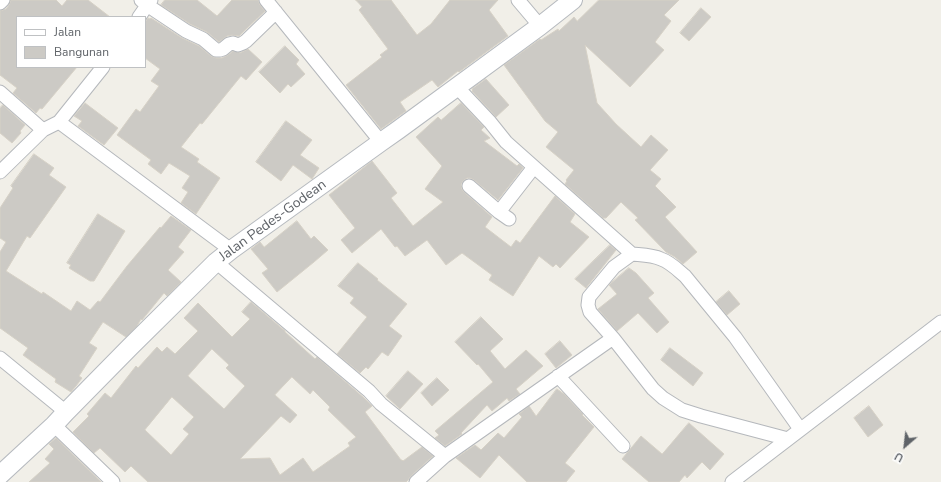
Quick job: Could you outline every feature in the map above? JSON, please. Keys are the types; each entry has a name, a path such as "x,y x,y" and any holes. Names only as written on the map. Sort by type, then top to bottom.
{"street":[{"path":"0,4 3,0"},
{"path":"266,0 380,142"},
{"path":"518,0 540,26"},
{"name":"Jalan Pedes-Godean","path":"0,474 60,418 216,262 457,87 573,0"},
{"path":"139,16 146,2 186,31 203,39 216,50 220,50 229,44 243,44 276,12"},
{"path":"0,172 43,130 59,122 102,68"},
{"path":"457,87 490,122 506,142 632,254 662,259 685,276 736,337 800,429"},
{"path":"0,92 43,130"},
{"path":"59,122 231,250"},
{"path":"469,186 504,215 534,167"},
{"path":"632,254 614,267 589,297 588,305 590,312 653,388 663,398 675,406 682,410 701,416 786,441"},
{"path":"216,262 369,391 381,404 445,456"},
{"path":"732,482 941,322"},
{"path":"416,482 445,456 612,338"},
{"path":"0,358 60,418 113,482"},
{"path":"558,376 623,446"}],"building":[{"path":"11,0 56,0 62,6 67,0 88,0 109,16 16,16 16,68 76,68 42,109 40,108 36,113 13,93 17,88 0,75 0,11 6,9"},
{"path":"165,0 197,0 217,16 232,0 258,0 265,11 239,36 227,36 219,42 207,32 190,24 161,5"},
{"path":"356,0 391,0 417,35 431,24 450,0 498,0 489,10 508,36 438,87 432,80 400,102 406,111 381,129 346,85 382,57 380,55 388,49 359,10 362,7"},
{"path":"599,0 679,0 664,15 671,21 655,42 664,50 630,87 585,45 597,103 616,124 641,147 651,135 668,150 650,170 661,179 655,186 676,207 665,217 697,252 683,264 666,252 635,220 638,218 621,202 606,218 603,218 565,184 567,181 566,180 574,170 546,147 558,132 545,121 504,65 540,39 541,40 558,29 559,31 574,17 577,21"},
{"path":"701,8 711,17 689,41 680,33"},
{"path":"148,18 151,18 182,38 199,46 211,56 216,58 222,58 233,51 240,53 248,49 262,62 246,80 241,76 181,147 199,159 197,162 220,178 196,214 181,203 188,192 182,188 190,176 169,163 161,174 148,164 151,160 117,135 136,109 140,112 159,86 151,81 160,69 146,59 146,21"},
{"path":"285,46 299,60 296,64 305,74 291,87 288,84 280,93 259,72"},
{"path":"486,79 509,105 496,117 472,91 472,89"},
{"path":"85,103 118,128 104,145 78,126 82,121 74,116"},
{"path":"461,103 484,127 481,130 490,138 484,141 517,166 519,164 523,168 498,200 474,180 467,178 463,181 461,185 464,192 492,217 485,227 511,247 516,240 520,243 555,196 575,214 570,222 589,237 560,268 556,264 553,267 539,256 513,296 489,280 492,275 462,253 446,265 427,240 405,256 397,246 395,247 381,229 352,253 341,240 355,228 329,195 372,161 397,193 391,198 413,226 443,202 425,189 442,166 416,137 438,117 441,120"},
{"path":"3,105 25,125 20,131 21,133 12,143 0,133 0,108"},
{"path":"286,121 312,140 300,155 319,168 312,179 293,165 281,181 256,162"},
{"path":"34,154 54,168 49,175 66,187 30,238 27,236 6,271 42,294 43,292 71,311 77,301 90,310 98,301 100,302 127,266 171,216 191,230 178,247 184,252 168,270 181,282 167,296 164,293 126,337 103,322 89,343 97,348 79,376 82,378 71,392 55,382 56,379 23,355 28,348 0,328 0,252 6,242 0,238 0,208 13,188 11,186"},
{"path":"98,214 125,231 94,281 90,281 69,268 71,265 67,263"},
{"path":"297,221 311,239 314,236 328,250 277,292 262,273 268,269 251,249 260,242 264,247"},
{"path":"610,245 616,250 586,288 575,279"},
{"path":"358,263 407,304 389,326 402,336 388,356 382,352 368,369 366,367 360,373 337,354 367,317 350,303 354,298 338,286"},
{"path":"629,268 636,273 654,293 648,298 669,322 657,333 638,313 617,331 598,309 617,294 609,285"},
{"path":"729,291 740,304 727,315 716,302"},
{"path":"251,302 315,359 317,357 363,397 372,406 365,412 401,460 403,461 422,447 433,456 406,482 148,482 131,466 125,472 100,448 94,453 73,432 89,416 87,414 105,393 111,398 136,366 138,368 157,347 162,352 167,347 175,354 198,331 184,318 198,303 232,337 250,319 242,312","holes":["212,349 229,365 226,368 245,386 224,409 188,376","292,377 310,394 313,390 330,407 328,410 356,437 348,443 350,446 313,472 303,458 280,475 270,458 240,459 281,416 290,423 297,415 275,395","172,397 194,417 183,429 189,434 171,455 145,430"]},
{"path":"481,317 503,339 490,351 505,369 526,350 543,366 516,389 520,394 509,401 507,398 492,411 487,405 461,433 462,434 445,446 435,438 439,435 435,431 493,382 478,364 477,365 455,342"},
{"path":"560,341 572,355 556,368 545,354"},
{"path":"670,348 703,373 693,386 661,360"},
{"path":"408,371 423,384 400,409 386,396"},
{"path":"437,378 449,390 432,406 421,393"},
{"path":"557,389 564,394 594,427 565,463 575,471 566,482 527,482 499,455 480,478 456,458 475,445 481,450 498,433 504,438 522,417 519,414 529,406 536,416"},
{"path":"869,406 883,425 868,437 854,418"},
{"path":"689,423 724,454 710,470 702,462 687,478 685,475 679,482 649,482 622,459 641,436 662,454"},
{"path":"56,438 101,482 29,482 50,463 45,459 54,449 49,444"}]}
